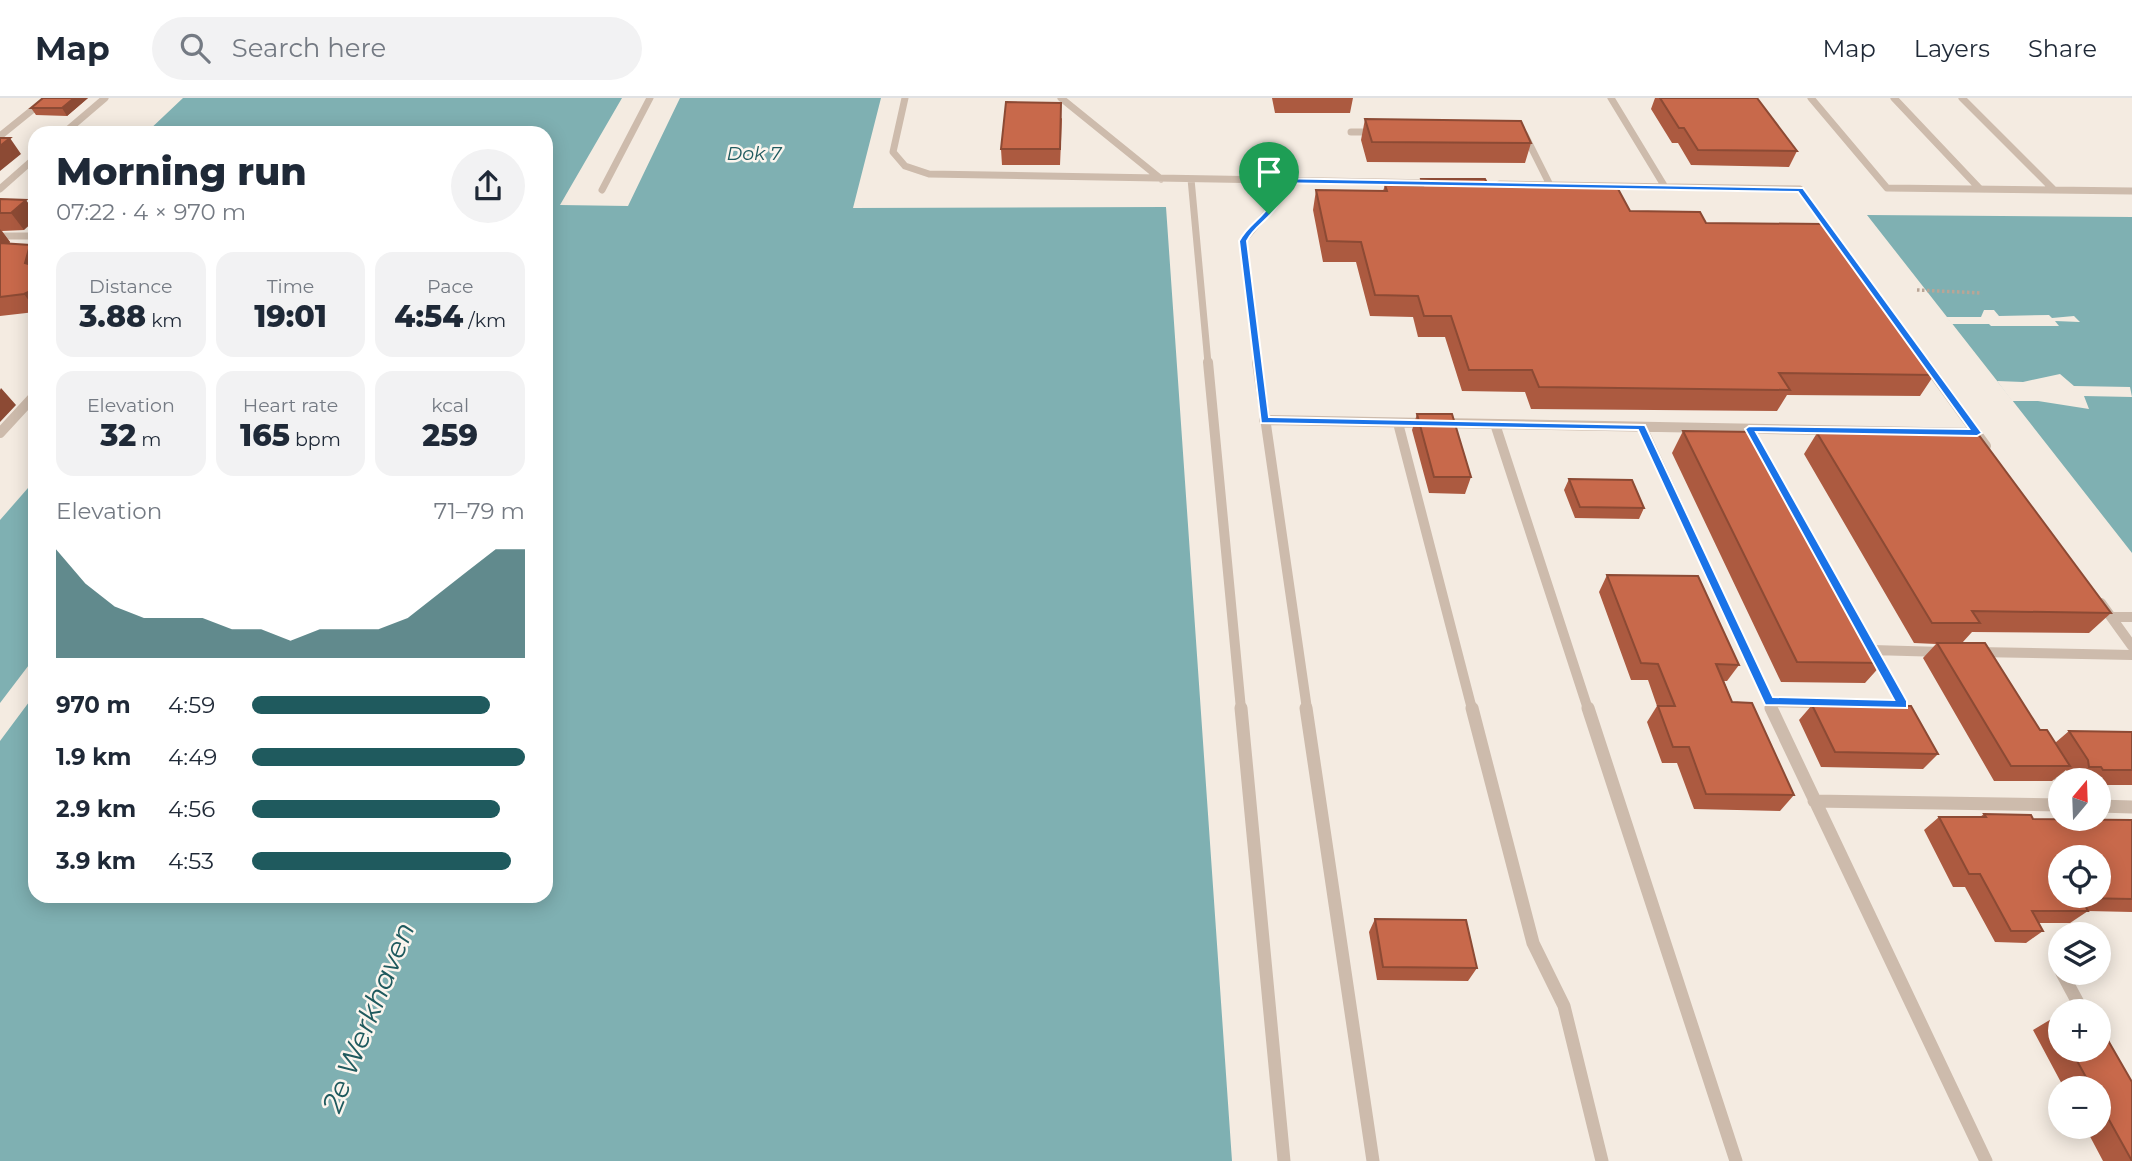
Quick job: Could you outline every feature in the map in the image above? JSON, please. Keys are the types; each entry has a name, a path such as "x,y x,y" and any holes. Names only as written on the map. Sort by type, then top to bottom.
{"lane":[{"path":"0,136 47,98"},
{"path":"72,126 105,98"},
{"path":"602,190 650,98"},
{"path":"905,98 893,152 905,166 929,174 1442,183"},
{"path":"1061,98 1161,179"},
{"path":"1611,98 1665,187"},
{"path":"1811,98 1887,188 2132,191"},
{"path":"1894,98 1980,189"},
{"path":"1962,98 2054,190"},
{"path":"1351,132 1391,133"},
{"path":"1514,135 1527,135 1550,185"},
{"path":"0,189 28,164"},
{"path":"1191,179 1284,1161"},
{"path":"1265,181 1274,204 1269,214 1250,228 1243,241 1264,420 1373,1161"},
{"path":"1496,184 1800,189 1993,454"},
{"path":"0,236 28,236"},
{"path":"0,433 28,403"},
{"path":"1264,420 1977,433"},
{"path":"1398,423 1533,943 1564,1006 1602,1161"},
{"path":"1495,424 1736,1161"},
{"path":"1642,427 1814,801 1986,1161"},
{"path":"1749,429 1756,440"},
{"path":"2095,595 2132,646"},
{"path":"2111,617 2132,617"},
{"path":"1770,702 1902,705 1866,639"},
{"path":"1872,650 1955,652"},
{"path":"1969,652 2132,655"},
{"path":"1982,652 1990,664"},
{"path":"2048,757 2055,768"},
{"path":"1814,801 2048,806"},
{"path":"2111,806 2132,807"}],"path":[{"path":"1917,290 1982,293"}],"water":[{"path":"183,98 622,98 560,205 628,206 680,98 881,98 853,208 1166,207 1232,1161 0,1161 0,520 28,488 28,903 553,903 553,126 153,126"},
{"path":"1867,215 2132,217 2132,553"}],"pier":[{"path":"1984,310 1994,310 1999,316 2074,316 2080,322 2055,321 2059,326 1991,326 1952,324 1946,317 1981,317"},
{"path":"2060,374 2074,386 2130,387 2132,397 2084,396 2089,409 2038,401 2012,401 1997,381 2023,382"},
{"path":"28,666 28,703 0,741 0,703"}],"building":[{"path":"43,98 74,98 62,108 31,108"},
{"path":"1660,98 1757,98 1797,151 1698,150 1684,128 1679,128"},
{"path":"1006,102 1061,103 1060,149 1001,149"},
{"path":"1365,119 1521,121 1531,143 1372,142"},
{"path":"0,138 10,138 0,146"},
{"path":"1421,179 1485,179 1487,183 1511,183 1512,186 1617,187 1630,211 1700,212 1706,223 1823,224 1934,375 1779,373 1790,390 1539,387 1532,370 1469,370 1451,316 1424,316 1418,296 1375,295 1361,242 1327,241 1316,190 1387,191 1385,185 1423,186"},
{"path":"0,199 26,200 11,213 0,213"},
{"path":"0,243 28,245 25,263 28,264 28,292 0,297"},
{"path":"1417,414 1452,414 1471,477 1434,477"},
{"path":"1683,431 1755,432 1883,663 1797,662"},
{"path":"1817,433 1978,434 2111,613 1972,611 1980,623 1932,623"},
{"path":"1569,479 1632,480 1644,508 1580,507"},
{"path":"1607,575 1698,576 1739,665 1716,664 1732,702 1752,703 1794,795 1706,794 1689,747 1673,747 1658,706 1675,706 1658,664 1641,663"},
{"path":"1937,643 1985,643 2040,730 2047,730 2070,766 2011,766"},
{"path":"1812,705 1911,706 1938,754 1835,752"},
{"path":"2069,731 2132,732 2132,770 2089,767 2088,760"},
{"path":"2031,815 2033,819 2048,819 2048,831 2111,831 2111,820 2132,820 2132,899 2111,899 2111,845 2048,845 2048,908 2086,908 2088,911 2032,911 2043,931 2011,931 1980,874 1969,874 1939,817"},
{"path":"1375,919 1466,920 1477,968 1383,967"},
{"path":"2111,1046 2132,1082 2132,1161 2111,1123 2111,1076 2085,1076 2078,1062 2111,1062"}],"route":[{"path":"1265,181 1800,189 1977,433 1749,429 1902,705 1770,702 1642,427 1264,420 1243,241 1250,228 1269,214 1274,204 1265,181"}],"water label":[{"name":"Dok 7","path":"754,153"},
{"name":"2e Werkhaven","path":"368,1017"}]}
